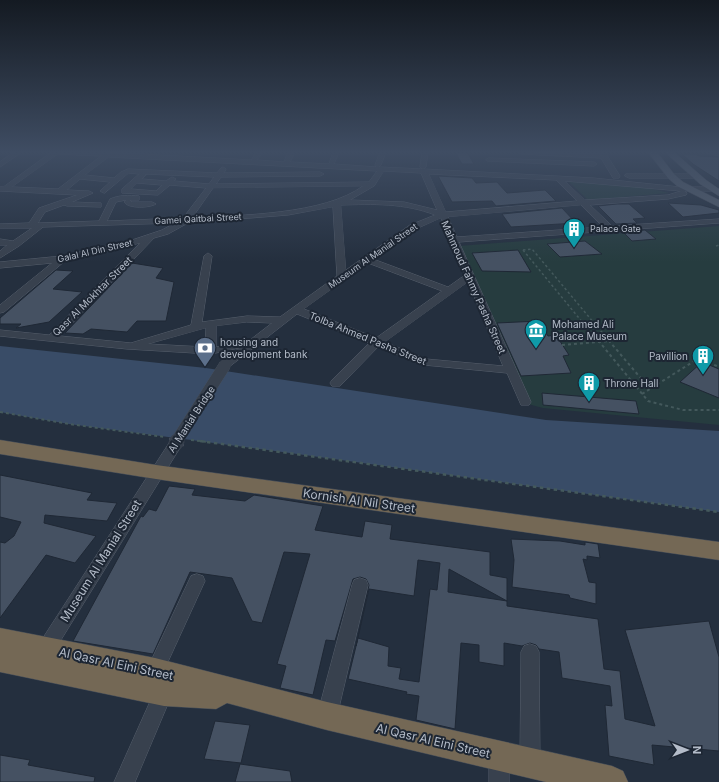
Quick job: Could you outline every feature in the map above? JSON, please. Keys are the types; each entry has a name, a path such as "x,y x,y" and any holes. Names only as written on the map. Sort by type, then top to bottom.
{"highway":[{"name":"Kornish Al Nil Street","path":"0,447 156,472 719,551"},
{"name":"Al Qasr Al Eini Street","path":"0,640 45,650 159,682"},
{"name":"Al Qasr Al Eini Street","path":"0,659 159,682 254,698 327,716 499,769 530,763 612,782"}],"main road":[{"path":"688,190 719,204"}],"street":[{"path":"17,225 64,188"},
{"path":"32,225 42,210 81,199 101,198 109,188"},
{"path":"128,188 125,191 157,193 162,188"},
{"path":"185,221 210,188"},
{"name":"Gamei Qaitbai Street","path":"0,226 185,221 287,212 337,203 364,188"},
{"name":"Mahmoud Fahmy Pasha Street","path":"432,188 525,402"},
{"path":"569,188 610,229"},
{"path":"680,188 688,190 697,188"},
{"path":"1,190 89,193 81,199"},
{"name":"Museum Al Manial Street","path":"225,365 282,320 413,227 442,215 510,208 658,198 676,195 688,190"},
{"path":"102,223 112,201 130,197 128,204 152,201"},
{"path":"81,199 98,205"},
{"path":"342,278 337,203 391,203 429,209 442,215"},
{"name":"Galal Al Din Street","path":"0,266 62,259 151,237 165,232 185,221"},
{"path":"454,240 719,221"},
{"path":"0,255 42,224"},
{"name":"Qasr Al Mokhtar Street","path":"51,339 151,237"},
{"path":"0,242 16,244"},
{"path":"196,327 208,256"},
{"path":"0,310 62,259"},
{"path":"367,260 448,290"},
{"path":"336,382 376,342 470,276"},
{"name":"Tolba Ahmed Pasha Street","path":"296,310 424,362 511,370"},
{"name":"Museum Al Manial Street","path":"127,346 211,323 247,319 282,320"},
{"path":"211,323 211,351"},
{"name":"Museum Al Manial Street","path":"0,333 127,346 211,351 255,342"},
{"name":"Al Manial Bridge","path":"156,472 225,365"},
{"name":"Museum Al Manial Street","path":"45,650 156,472"},
{"path":"124,782 159,682 197,581"},
{"path":"327,716 360,585"},
{"path":"530,652 530,763"}],"path":[{"path":"650,389 532,249 523,250 648,401 668,408 702,412 719,410"},
{"path":"562,345 610,341"},
{"path":"642,394 699,358 719,367"},
{"path":"0,412 178,440 719,512"}],"green space":[{"path":"576,188 650,188 669,193 588,200"},
{"path":"719,226 719,425 543,408 528,404 459,246"}],"water":[{"path":"0,346 206,368 546,420 719,431 719,512 69,424 0,412"}],"building":[{"path":"445,188 503,188 507,193 545,190 556,201 496,206 492,201 452,202"},
{"path":"668,203 701,205 719,210 719,213 683,217"},
{"path":"629,204 645,218 633,219 637,223 616,224 598,206"},
{"path":"562,208 576,223 511,227 502,214"},
{"path":"645,230 656,239 632,241 623,232"},
{"name":"Palace Gate","path":"585,241 602,254 560,257 547,244"},
{"path":"518,250 531,272 482,271 472,253"},
{"path":"132,263 163,268 156,278 174,282 166,321 137,321 127,332 91,329 83,334 65,333"},
{"path":"56,270 73,271 53,289 82,292 49,322 16,328 21,324 0,324 0,318"},
{"name":"Mohamed Ali Palace Museum","path":"539,321 548,336 556,335 569,355 563,356 571,373 521,376 497,323"},
{"name":"Pavillion","path":"702,362 719,369 719,398 680,382"},
{"name":"Throne Hall","path":"542,393 636,401 639,414 543,405"},
{"path":"0,475 92,493 87,500 117,503 107,521 45,515 44,523 96,536 75,563 46,555 0,618 0,542 5,543 14,536 21,522 0,517"},
{"path":"169,486 195,489 192,495 245,501 254,495 323,506 315,530 362,537 365,521 392,525 390,539 490,552 490,575 507,578 507,601 507,606 598,619 604,669 620,671 625,719 655,726 625,630 709,621 719,657 719,751 652,745 654,765 609,756 605,705 612,706 610,686 562,678 559,652 539,649 536,645 530,643 522,646 504,643 504,666 479,662 479,645 461,643 455,729 416,720 419,696 348,679 358,638 389,647 388,666 401,668 399,679 419,682 430,589 437,590 440,563 418,560 414,596 369,589 356,646 369,585 366,579 360,577 353,579 335,641 326,640 313,695 280,688 286,666 277,664 310,554 284,552 262,623 252,621 232,578 190,572 153,654 73,641 141,516 143,517 149,509 156,511","holes":["449,569 507,601 448,592"]},
{"path":"511,539 560,541 585,545 585,542 598,544 600,558 587,556 587,560 583,559 589,582 596,583 596,604 570,598 569,595 512,587 514,560"},
{"path":"215,721 250,725 241,763 204,759"},
{"path":"0,755 30,760 28,765 95,777 94,782 0,782"},
{"path":"240,764 290,771 292,782 235,782"}],"place":[{"name":"Palace Gate","path":"574,248"},
{"name":"Mohamed Ali Palace Museum","path":"536,350"},
{"name":"housing and development bank","path":"205,368"},
{"name":"Pavillion","path":"703,376"},
{"name":"Throne Hall","path":"589,402"}]}
